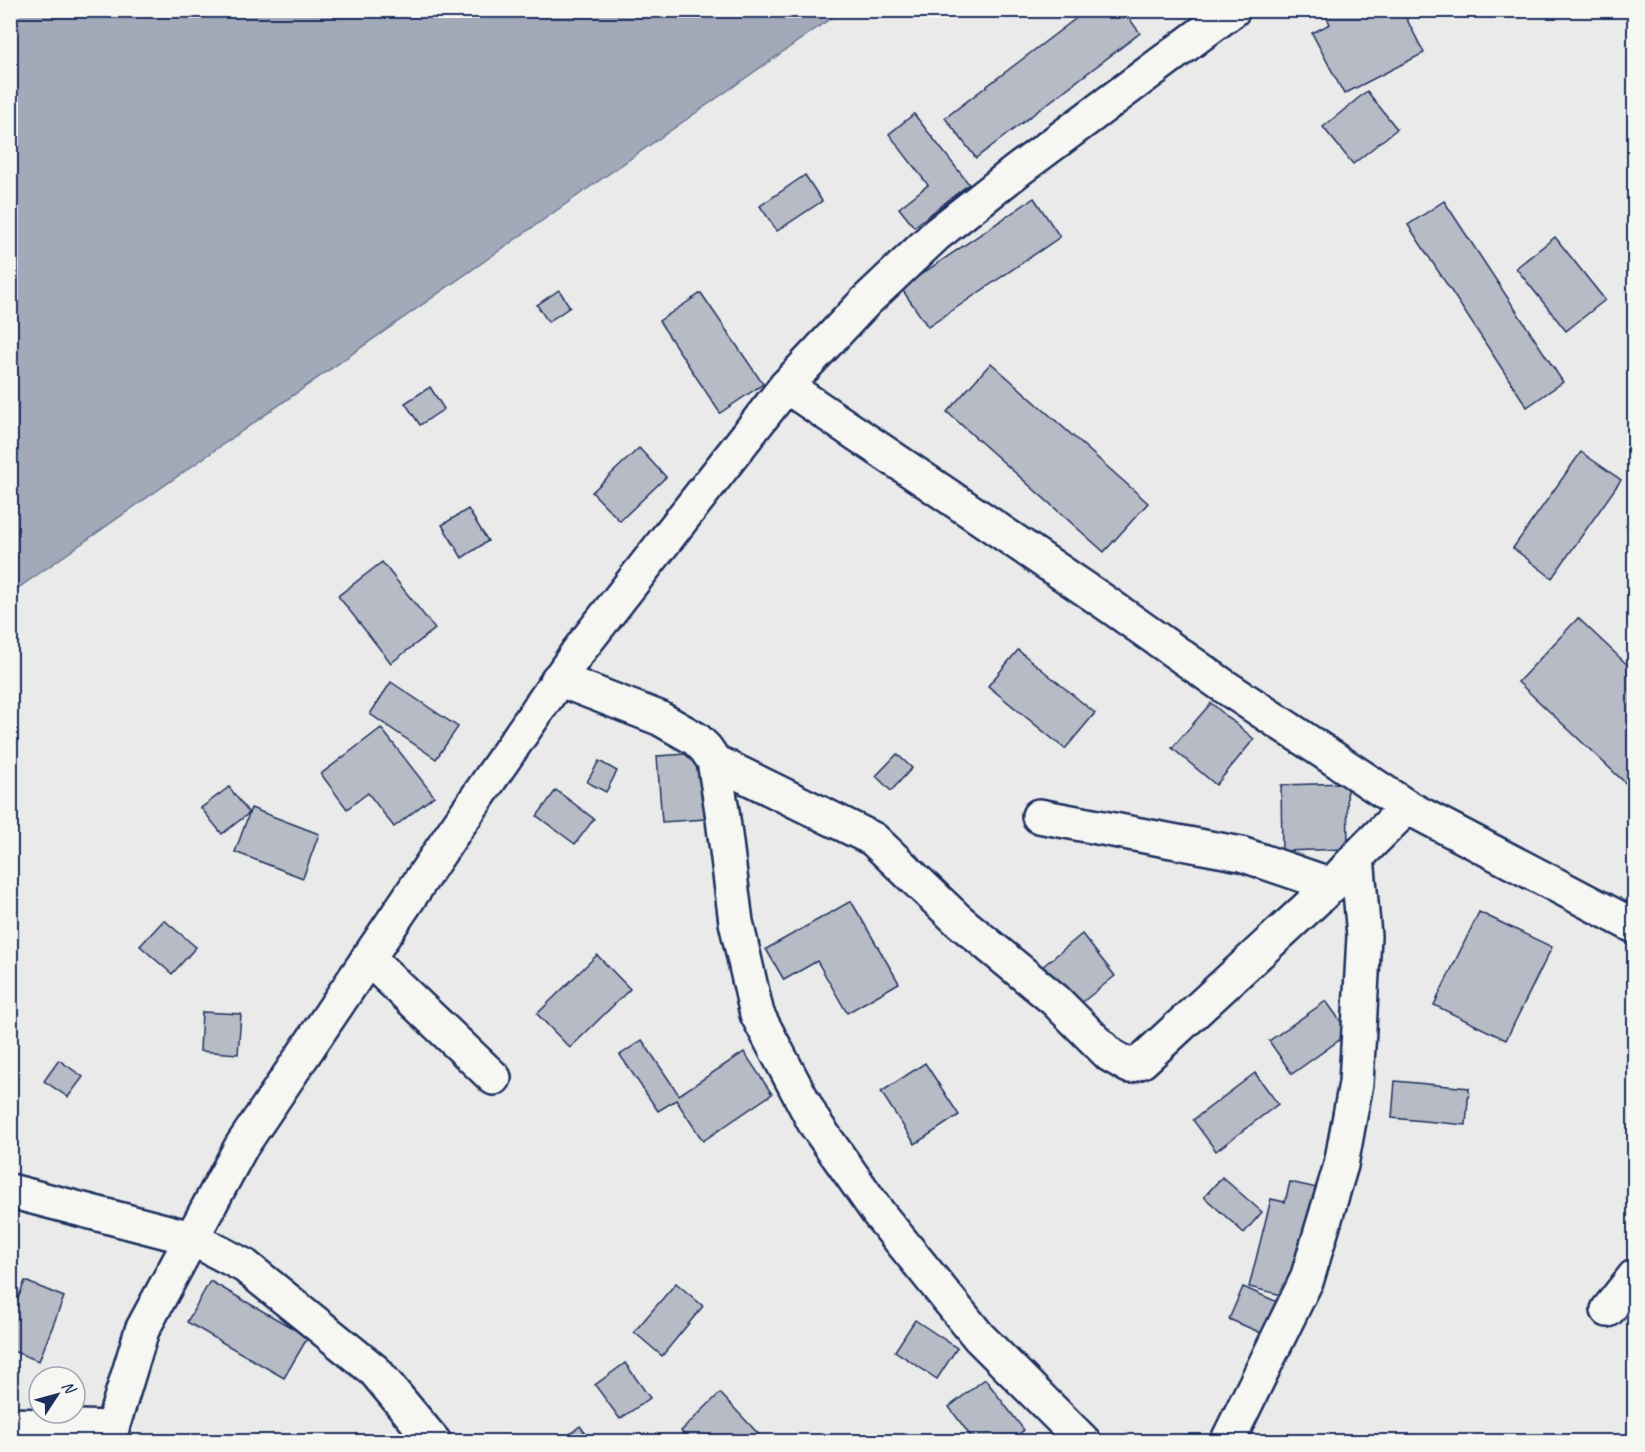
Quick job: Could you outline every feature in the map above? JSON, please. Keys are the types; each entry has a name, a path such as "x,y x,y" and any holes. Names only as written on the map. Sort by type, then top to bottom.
{"street":[{"path":"10,1425 111,1435 142,1330 241,1147 558,679 786,386 866,301 937,234 1027,163 1233,10"},
{"path":"786,386 1221,684 1407,807 1635,926"},
{"path":"558,679 659,718 696,739 706,749 714,761 735,922 757,1014 814,1122 879,1214 979,1337 1084,1442"},
{"path":"714,761 873,838 958,920 1055,1000 1110,1055 1121,1064 1129,1066 1142,1061 1332,885 1407,807"},
{"path":"1039,816 1241,854 1332,885"},
{"path":"1227,1442 1306,1279 1341,1165 1356,1083 1364,936 1357,857"},
{"path":"368,958 494,1078"},
{"path":"10,1191 191,1238 245,1266 375,1371 434,1442"},
{"path":"1608,1310 1635,1277"}],"water":[{"path":"11,10 841,10 841,11 11,593"}],"building":[{"path":"1087,10 1123,10 1140,33 976,158 945,118"},
{"path":"1323,10 1402,10 1424,53 1344,94 1312,33 1330,24"},
{"path":"1367,91 1397,129 1353,164 1323,127"},
{"path":"914,114 969,184 914,227 899,208 928,185 889,134"},
{"path":"805,175 822,201 777,231 760,206"},
{"path":"1034,198 1060,237 928,327 901,288"},
{"path":"1444,201 1563,382 1527,407 1408,225"},
{"path":"1555,237 1605,300 1566,331 1516,268"},
{"path":"559,290 570,307 548,322 537,305"},
{"path":"701,293 763,384 720,413 659,321"},
{"path":"991,363 1148,503 1104,552 947,412"},
{"path":"430,387 444,409 420,425 405,403"},
{"path":"639,448 666,477 620,521 592,492"},
{"path":"1581,452 1621,480 1552,578 1513,548"},
{"path":"468,509 488,541 462,558 442,525"},
{"path":"1634,515 1634,533 1626,526"},
{"path":"382,562 435,629 391,663 338,596"},
{"path":"1578,618 1634,671 1634,791 1518,682"},
{"path":"1018,650 1095,713 1065,749 988,686"},
{"path":"391,682 458,727 436,759 370,714"},
{"path":"1211,703 1254,739 1216,785 1172,748"},
{"path":"381,728 434,796 394,827 368,793 347,809 321,774"},
{"path":"701,753 706,819 662,822 657,756"},
{"path":"897,754 912,768 891,791 876,776"},
{"path":"599,761 617,771 606,792 587,782"},
{"path":"1347,783 1348,849 1282,851 1281,785"},
{"path":"229,787 249,813 222,834 201,808"},
{"path":"556,790 594,819 575,844 537,816"},
{"path":"251,808 319,834 303,878 235,852"},
{"path":"851,901 899,983 847,1013 817,961 784,980 766,949"},
{"path":"1479,912 1552,947 1506,1040 1434,1005"},
{"path":"164,920 196,947 172,974 140,946"},
{"path":"1082,934 1115,976 1075,1008 1042,967"},
{"path":"597,955 630,989 570,1048 537,1014"},
{"path":"1326,1001 1349,1033 1292,1074 1269,1041"},
{"path":"202,1012 241,1014 238,1054 200,1051"},
{"path":"642,1040 679,1095 744,1052 772,1094 703,1141 676,1100 658,1111 620,1055"},
{"path":"59,1060 83,1077 68,1097 44,1081"},
{"path":"925,1063 959,1115 915,1144 881,1092"},
{"path":"1255,1073 1278,1104 1216,1151 1193,1120"},
{"path":"1395,1081 1469,1088 1466,1125 1392,1118"},
{"path":"1222,1177 1262,1212 1244,1233 1204,1197"},
{"path":"1290,1182 1317,1188 1290,1297 1249,1287 1271,1199 1285,1202"},
{"path":"25,1281 64,1297 39,1361 10,1350 10,1318"},
{"path":"210,1281 308,1337 284,1378 187,1322"},
{"path":"676,1283 703,1306 662,1356 634,1332"},
{"path":"1243,1287 1282,1304 1268,1336 1229,1319"},
{"path":"915,1320 957,1348 937,1379 895,1351"},
{"path":"625,1363 650,1398 620,1419 595,1385"},
{"path":"985,1379 1024,1430 1009,1442 975,1442 949,1407"},
{"path":"720,1393 766,1442 691,1442 681,1431"},
{"path":"580,1426 592,1442 560,1442"}]}
